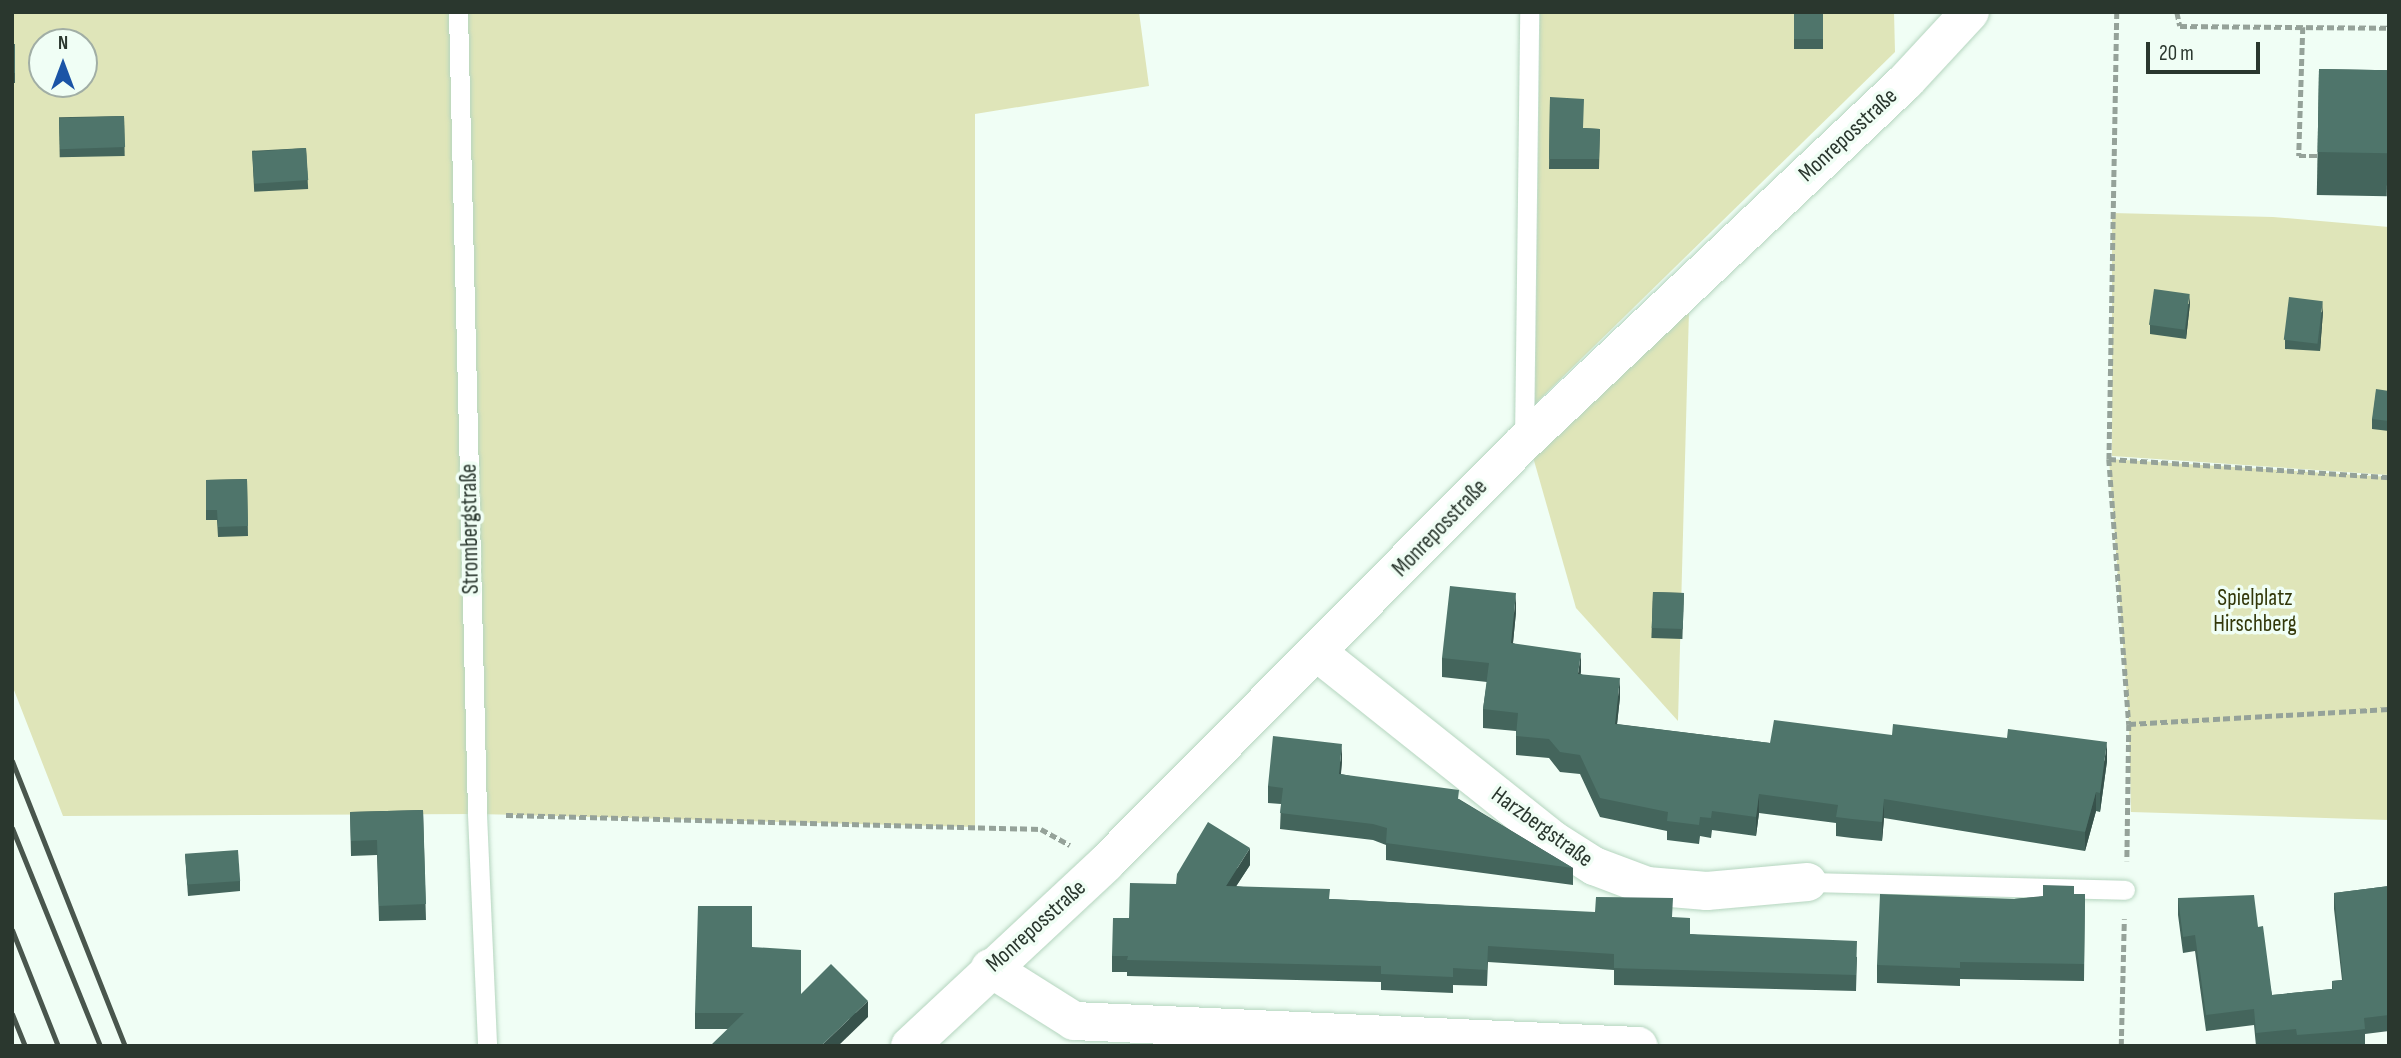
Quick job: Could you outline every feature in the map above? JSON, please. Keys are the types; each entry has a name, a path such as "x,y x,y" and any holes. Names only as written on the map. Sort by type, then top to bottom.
{"street":[{"name":"Monreposstraße","path":"910,1046 990,968 1105,864 1318,653 1524,442 1896,90 1970,12"},
{"name":"Harzbergstraße","path":"1318,653 1553,840 1594,866 1647,886 1695,890 1808,882"},
{"path":"990,968 1074,1021 1638,1046"}],"lane":[{"name":"Strombergstraße","path":"458,12 477,814 488,1046"},
{"path":"1524,442 1529,12"},
{"path":"1808,882 2125,890"}],"path":[{"path":"2117,12 2109,459 2129,724 2121,1046"},
{"path":"2177,12 2180,26 2389,27"},
{"path":"2303,27 2299,156 2319,156"},
{"path":"2109,459 2389,477"},
{"path":"2129,724 2389,709"},
{"path":"477,814 1041,829 1105,864"}],"green space":[{"path":"12,12 1139,12 1149,86 975,114 975,827 477,814 63,816 12,685"},
{"path":"1540,12 1894,12 1895,52 1535,404"},
{"path":"2112,213 2273,217 2389,227 2389,475 2112,456"},
{"path":"1689,310 1678,721 1576,608 1531,450"},
{"name":"Spielplatz Hirschberg","path":"2109,459 2389,477 2389,820 2131,812 2129,724"}],"building":[{"path":"1794,12 1823,12 1823,39 1794,39"},
{"path":"12,44 15,44 15,73 12,73"},
{"path":"2319,69 2389,70 2388,153 2318,152"},
{"path":"1550,97 1584,99 1583,128 1600,129 1599,159 1549,159"},
{"path":"124,116 125,147 60,149 59,118"},
{"path":"306,148 308,180 254,184 252,152"},
{"path":"2154,289 2190,294 2185,330 2149,325"},
{"path":"2289,297 2323,301 2318,344 2284,340"},
{"path":"2376,389 2389,391 2389,421 2372,419"},
{"path":"247,479 248,526 218,527 217,510 206,510 206,480"},
{"path":"1450,586 1516,593 1511,643 1581,653 1578,674 1620,678 1615,724 1770,743 1774,720 1892,735 1893,724 2007,738 2008,729 2107,742 2100,793 2096,792 2085,832 1884,799 1882,822 1852,819 1836,817 1838,805 1759,794 1756,817 1712,811 1711,818 1700,817 1699,825 1667,821 1668,812 1600,798 1580,755 1560,752 1549,739 1516,736 1518,713 1483,709 1489,663 1442,658"},
{"path":"1653,592 1684,593 1683,629 1652,628"},
{"path":"1273,736 1342,744 1339,774 1459,790 1458,799 1573,868 1386,843 1387,828 1373,824 1280,813 1283,788 1268,786"},
{"path":"423,810 426,904 379,906 377,840 351,841 350,812"},
{"path":"1208,822 1250,848 1226,886 1330,889 1329,899 1595,912 1596,897 1673,898 1672,917 1690,918 1690,934 1857,941 1856,975 1614,968 1614,954 1488,946 1487,970 1453,968 1453,977 1381,974 1381,966 1127,960 1128,956 1112,956 1113,918 1129,918 1130,883 1176,884 1177,874"},
{"path":"238,850 240,881 187,885 185,854"},
{"path":"2043,885 2074,886 2074,894 2085,894 2084,964 1960,962 1960,968 1877,965 1880,894 2014,899 2043,896"},
{"path":"2389,886 2389,1015 2364,1018 2365,1029 2297,1035 2296,1029 2256,1033 2254,1009 2206,1015 2195,935 2183,937 2178,898 2254,895 2258,927 2263,926 2272,995 2333,989 2332,981 2343,980 2334,893"},
{"path":"698,906 752,906 752,947 801,950 801,994 831,964 868,1001 821,1046 710,1046 744,1013 695,1013"}],"railway":[{"path":"12,761 125,1046"},
{"path":"12,828 100,1046"},
{"path":"12,930 58,1046"},
{"path":"12,1014 25,1046"}]}
